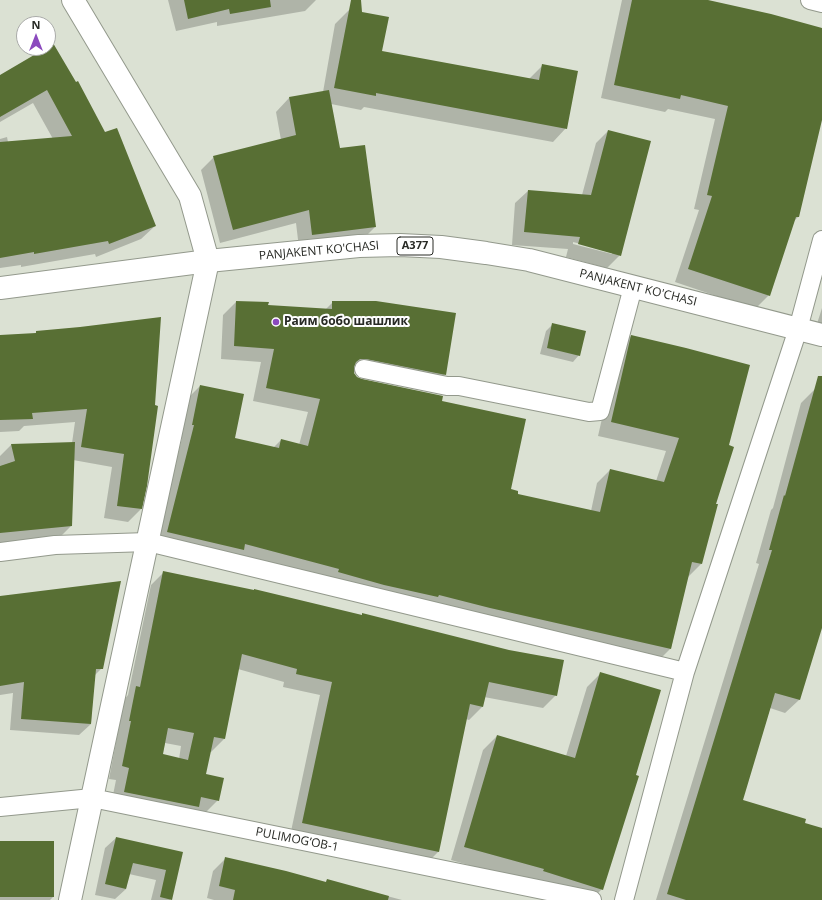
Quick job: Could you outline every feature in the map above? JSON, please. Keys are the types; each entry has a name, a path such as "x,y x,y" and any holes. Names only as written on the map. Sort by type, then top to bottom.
{"main road":[{"path":"70,900 208,261 190,196 73,0"},
{"name":"PANJAKENT KO'CHASI","path":"0,288 208,261 359,246 400,245 478,252 529,260 822,335"}],"street":[{"path":"810,0 822,3"},
{"path":"624,900 685,672 798,329 822,240"},
{"path":"364,369 589,412 600,411 633,287"},
{"path":"0,552 55,545 148,542 685,672"},
{"name":"PULIMOG’OB-1","path":"0,807 92,798 592,900"}],"building":[{"path":"184,0 270,0 271,7 230,14 229,9 188,19"},
{"path":"351,0 361,0 362,12 389,17 382,51 539,80 542,64 578,71 567,129 376,93 376,96 334,88"},
{"path":"632,0 708,0 771,14 822,28 822,120 799,217 796,217 770,296 688,269 712,196 707,195 728,106 681,95 680,99 614,85"},
{"path":"56,48 76,82 78,81 105,132 117,128 156,226 109,244 108,241 34,254 34,252 0,258 0,142 72,136 47,90 0,117 0,75 32,56 56,56"},
{"path":"329,90 340,148 365,145 376,227 312,235 309,210 233,230 213,156 296,135 289,97"},
{"path":"608,130 651,141 621,256 578,244 580,237 524,232 528,190 591,195"},
{"path":"236,301 269,302 268,305 332,309 332,301 376,301 456,313 446,375 366,359 360,359 356,362 354,373 357,377 362,379 443,396 442,401 526,419 511,489 518,491 518,494 600,512 610,469 664,482 679,438 611,422 631,335 750,365 729,445 734,447 716,504 718,504 702,564 692,562 671,649 439,595 438,597 384,585 338,572 339,569 245,544 244,550 167,532 194,425 192,425 200,385 244,394 235,438 279,448 281,439 308,446 320,399 266,388 274,349 234,346"},
{"path":"161,317 155,405 158,406 147,486 142,509 117,506 124,454 81,447 87,409 32,413 33,419 0,420 0,335 36,333 36,331"},
{"path":"552,323 586,331 580,356 547,348"},
{"path":"818,376 822,376 822,628 800,700 775,693 743,800 806,819 805,823 822,828 822,900 686,900 667,894 772,550 769,550"},
{"path":"75,442 72,526 0,533 0,466 15,461 11,444"},
{"path":"163,571 254,589 362,615 362,613 509,650 564,660 557,696 489,682 483,707 470,704 439,852 302,823 332,682 296,674 297,669 242,654 225,739 214,737 206,774 224,778 219,801 201,797 199,807 124,792 129,768 122,766 136,686 140,687","holes":["168,728 194,733 188,760 163,754"]},
{"path":"121,581 103,669 96,669 91,724 21,719 24,682 0,686 0,596"},
{"path":"600,672 661,690 636,775 639,776 603,890 543,871 544,869 464,847 497,735 575,758"},
{"path":"116,837 183,852 172,900 160,897 166,870 133,863 126,889 105,884"},
{"path":"0,841 54,841 54,897 0,897"},
{"path":"225,857 326,882 327,879 389,896 388,900 233,900 235,890 219,886"}],"place":[{"name":"Раим бобо шашлик","path":"276,322"}]}
